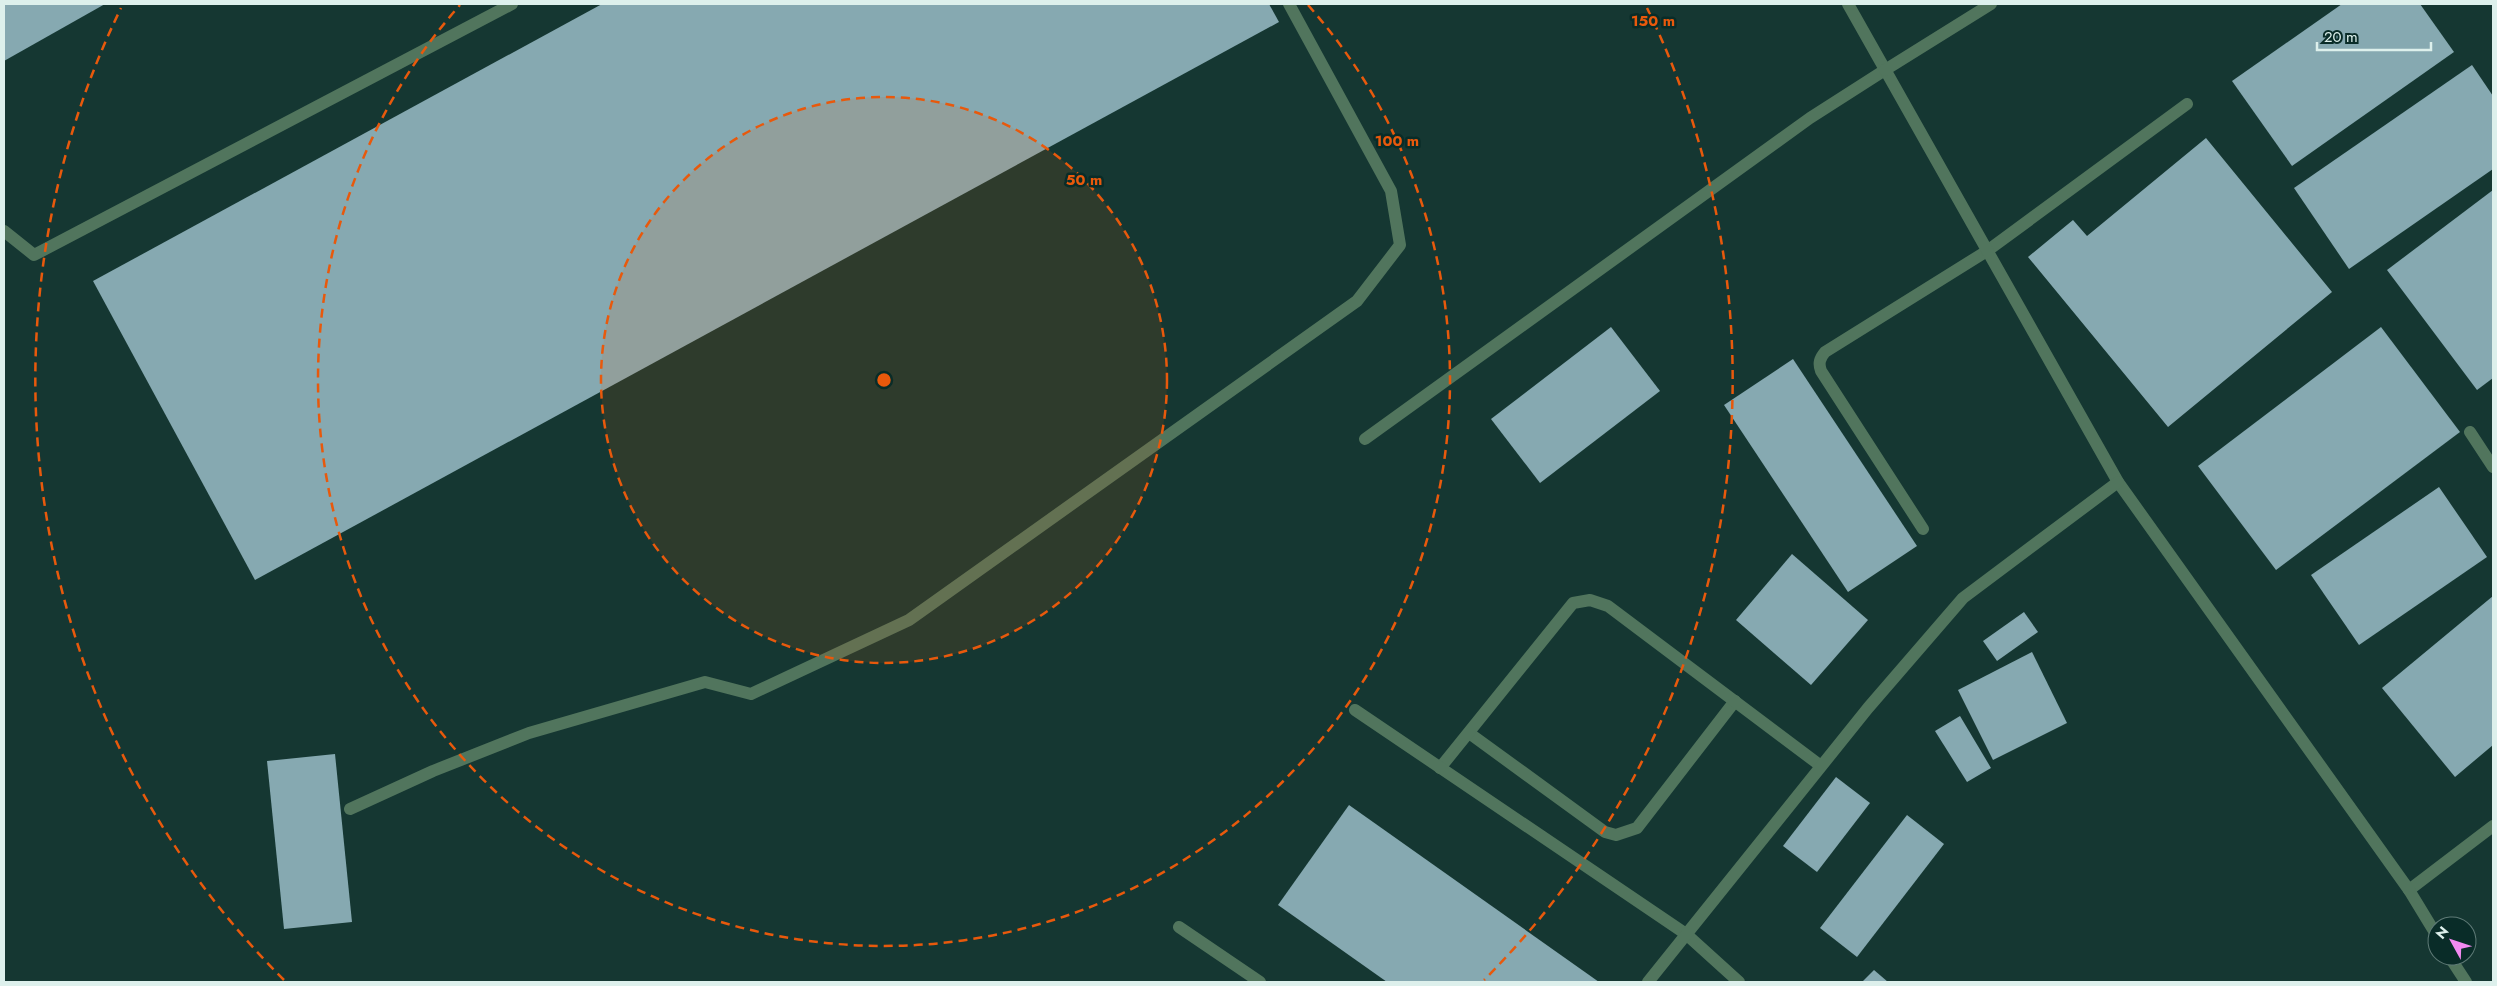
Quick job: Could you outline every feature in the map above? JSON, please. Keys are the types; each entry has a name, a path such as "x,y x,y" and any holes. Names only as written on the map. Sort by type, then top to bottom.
{"street":[{"path":"4,231 34,255 512,4"},
{"path":"350,808 433,771 529,733 705,682 751,694 909,620 1357,301 1400,245 1391,191 1289,4"},
{"path":"1848,4 2118,482 2409,890 2427,920"},
{"path":"1365,439 1810,118 1992,4"},
{"path":"1923,529 1818,364 1825,352 1987,251 2187,104"},
{"path":"2470,432 2493,467"},
{"path":"1648,982 1868,708 1962,598 2118,482"},
{"path":"1440,768 1573,603 1590,600 1608,606 1822,766"},
{"path":"1469,733 1605,832 1616,834 1637,828 1736,701"},
{"path":"1355,710 1686,934 1739,982"},
{"path":"2409,890 2493,826"},
{"path":"1180,927 1260,982"},
{"path":"2456,966 2466,982"}],"building":[{"path":"4,4 105,4 4,61"},
{"path":"602,4 1269,4 1279,22 255,580 93,281"},
{"path":"2342,4 2420,4 2454,52 2292,166 2232,81"},
{"path":"2472,65 2493,96 2493,169 2349,269 2294,188"},
{"path":"2206,138 2332,292 2168,427 2028,257 2073,220 2087,236"},
{"path":"2493,190 2493,378 2477,390 2387,270"},
{"path":"1611,327 1660,391 1540,483 1491,419"},
{"path":"2381,327 2460,432 2276,570 2198,466"},
{"path":"1793,359 1917,546 1848,592 1724,405"},
{"path":"2439,487 2487,557 2359,645 2311,575"},
{"path":"1792,554 1868,620 1811,685 1736,620"},
{"path":"2493,596 2493,745 2455,777 2382,688"},
{"path":"2024,612 2038,632 1997,661 1983,641"},
{"path":"2032,652 2067,723 1993,760 1958,690"},
{"path":"1960,716 1991,768 1967,782 1935,731"},
{"path":"335,754 352,922 284,929 267,761"},
{"path":"1836,777 1870,803 1817,872 1783,846"},
{"path":"1349,805 1599,982 1387,982 1278,905"},
{"path":"1907,815 1944,844 1857,957 1820,928"},
{"path":"1874,970 1888,982 1862,982"}]}
